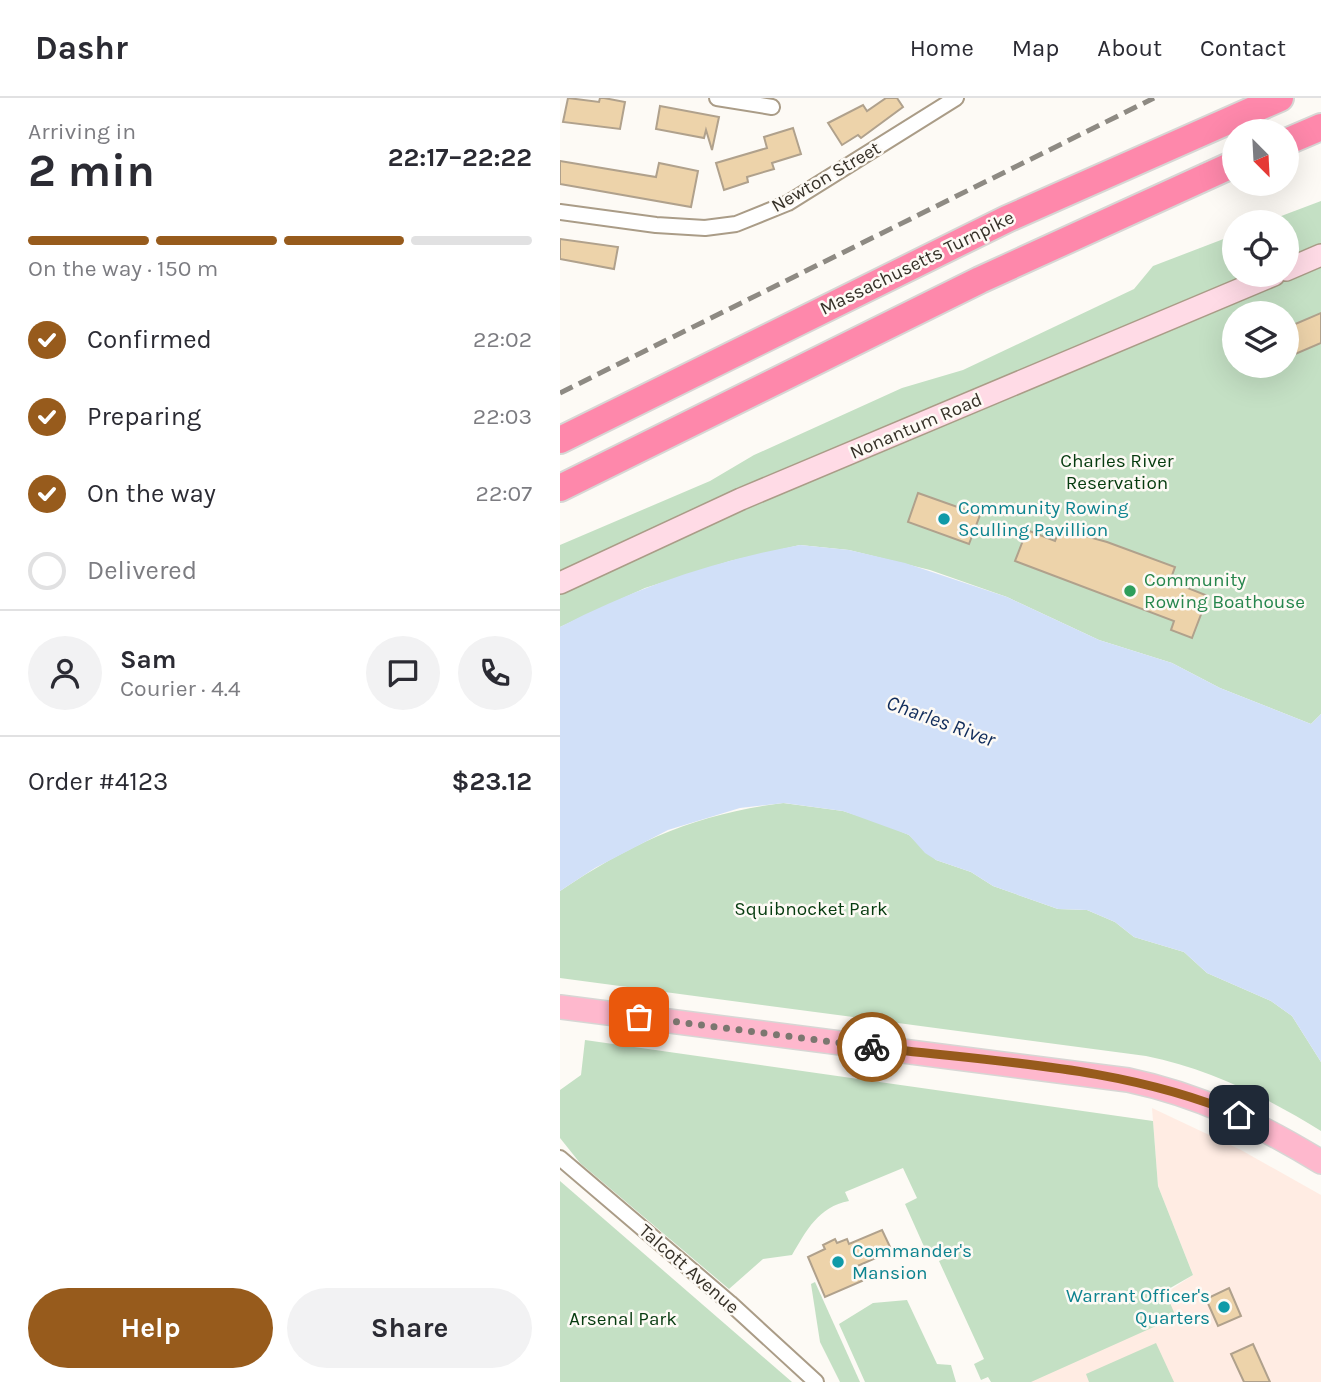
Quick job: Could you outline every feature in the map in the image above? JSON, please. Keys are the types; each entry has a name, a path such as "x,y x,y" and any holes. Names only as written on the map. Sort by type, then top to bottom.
{"highway":[{"name":"Massachusetts Turnpike","path":"560,440 996,225 1280,98"},
{"path":"1299,136 1321,127"},
{"path":"560,488 980,279 1222,169"}],"main road":[{"path":"1299,264 1321,255"},
{"name":"Nonantum Road","path":"560,583 741,499 1245,287"},
{"path":"560,1007 1135,1081 1186,1094 1227,1110 1321,1163"}],"street":[{"path":"717,98 772,107"},
{"name":"Newton Street","path":"560,212 668,226 705,228 736,224 788,203 957,98"},
{"name":"Talcott Avenue","path":"560,1158 730,1303 816,1382"}],"shaded area":[{"path":"1152,1108 1241,1150 1321,1195 1321,1382 1030,1382 1193,1275 1158,1186"}],"green space":[{"name":"Charles River Reservation","path":"1321,201 1321,714 1311,724 1220,688 1172,663 1099,640 1007,597 930,570 849,550 800,545 730,561 645,588 560,627 560,545 710,481 754,455 902,388 963,370 1134,289 1153,266 1222,240 1222,287 1299,287 1297,210"},
{"name":"Squibnocket Park","path":"783,803 843,811 881,823 909,835 936,860 971,872 993,886 1058,909 1087,910 1115,922 1134,937 1184,952 1207,973 1271,1001 1292,1016 1321,1062 1321,1131 1215,1076 1146,1056 560,978 560,891 613,858 666,833 721,814"},
{"path":"585,1040 1153,1121 1158,1186 1193,1275 1165,1291 1176,1317 1031,1382 991,1382 988,1377 981,1380 974,1364 984,1359 939,1261 958,1253 964,1247 963,1241 953,1252 937,1258 932,1248 926,1251 905,1204 917,1198 903,1168 845,1192 849,1201 821,1214 792,1255 763,1259 729,1289 580,1163 560,1138 560,1090 581,1075"},
{"name":"Arsenal Park","path":"560,1181 792,1382 560,1382"},
{"path":"815,1282 860,1382 840,1382 820,1342 811,1284"},
{"path":"907,1300 937,1364 951,1365 956,1382 865,1382 839,1324 873,1303"},
{"path":"1156,1343 1174,1382 1089,1382 1086,1374"}],"water":[{"name":"Charles River","path":"800,545 849,550 905,563 1007,597 1099,640 1172,663 1220,688 1311,724 1321,714 1321,1062 1292,1016 1271,1001 1207,973 1184,952 1134,937 1115,922 1087,910 1058,909 993,886 971,872 936,860 925,853 909,835 843,811 784,803 740,808 668,830 595,868 560,891 560,627 617,600 677,577 707,567"}],"building":[{"path":"568,98 599,102 600,98 604,98 625,102 620,129 563,122"},
{"path":"886,98 897,98 903,107 861,138 858,135 842,145 828,123 863,105 867,111"},
{"path":"660,106 719,117 712,150 706,130 704,138 656,129"},
{"path":"793,128 801,154 772,163 774,169 747,177 748,182 724,190 716,163 767,148 764,137"},
{"path":"560,161 656,177 659,163 698,171 691,207 560,184"},
{"path":"560,239 618,247 614,269 560,259"},
{"path":"1321,313 1321,343 1299,352 1299,322"},
{"name":"Community Rowing Sculling Pavillion","path":"918,493 980,515 969,544 908,522"},
{"name":"Community Rowing Boathouse","path":"1060,529 1107,542 1175,567 1170,581 1208,596 1192,638 1171,630 1174,621 1015,561 1027,530 1055,541"},
{"name":"Commander's Mansion","path":"882,1230 892,1251 855,1267 862,1281 825,1297 808,1257 825,1249 823,1245 835,1239 837,1243 847,1239 849,1244"},
{"name":"Warrant Officer's Quarters","path":"1229,1288 1241,1316 1218,1326 1206,1299"},
{"path":"1253,1344 1270,1382 1244,1382 1231,1354"}],"railway":[{"path":"560,393 1154,98"}],"way so far":[{"path":"639,1017 872,1047"}],"place":[{"name":"Community Rowing Sculling Pavillion","path":"944,519"},
{"name":"Community Rowing Boathouse","path":"1130,591"},
{"name":"Commander's Mansion","path":"838,1262"},
{"name":"Warrant Officer's Quarters","path":"1224,1307"}],"route":[{"path":"872,1047 1128,1080 1186,1094 1239,1115"}]}
